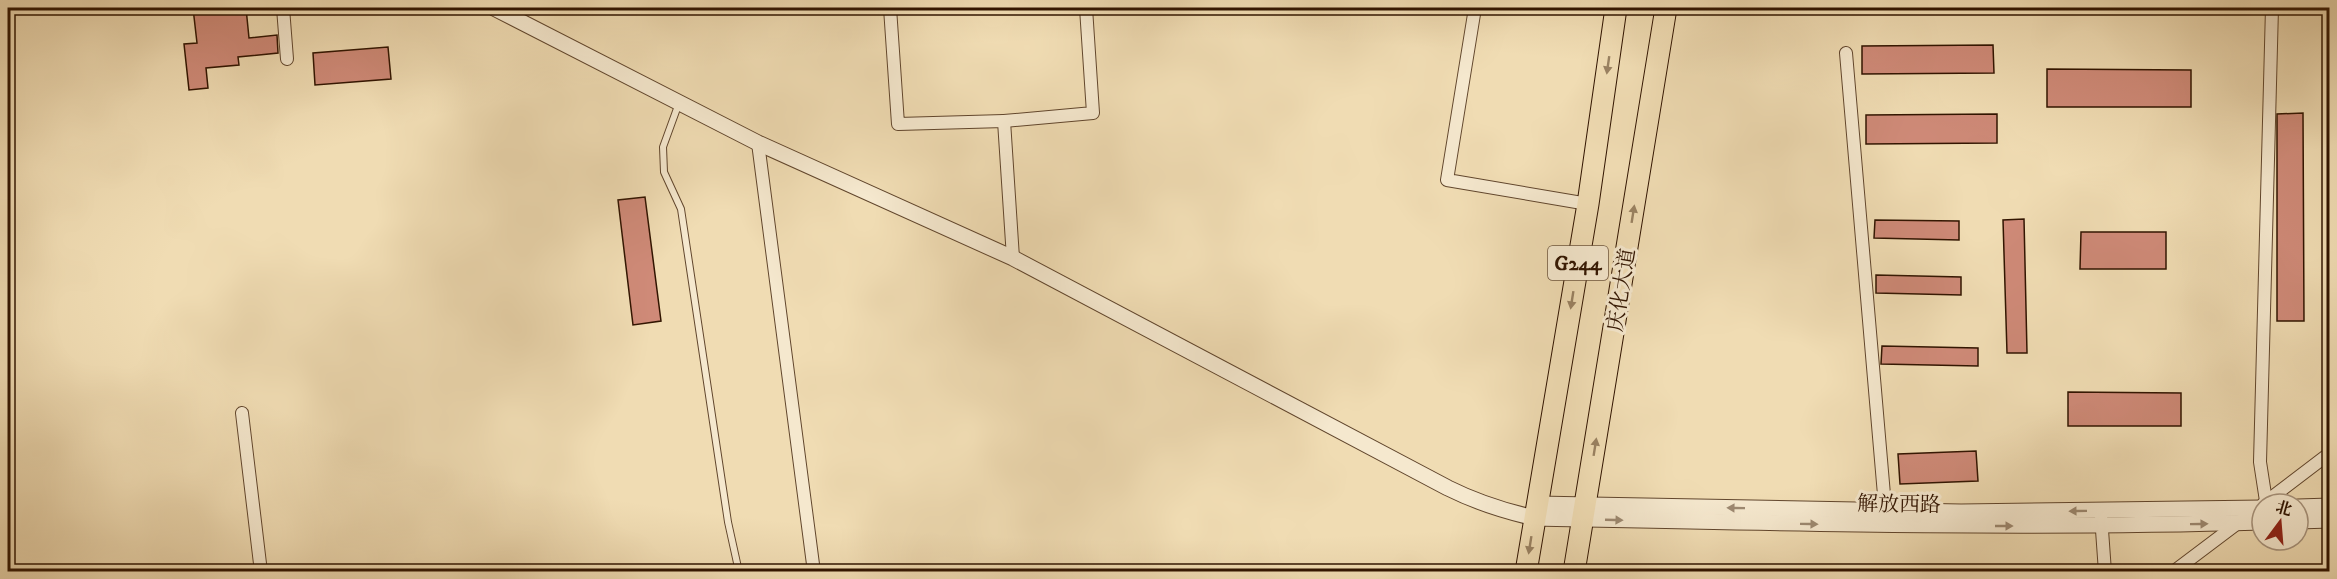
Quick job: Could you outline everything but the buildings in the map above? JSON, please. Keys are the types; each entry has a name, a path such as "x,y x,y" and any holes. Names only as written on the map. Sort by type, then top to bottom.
{"highway":[{"name":"G244","path":"1526,572 1588,204 1616,8"},
{"name":"庆化大道","path":"1574,572 1666,8"}],"street":[{"path":"283,8 287,59"},
{"name":"解放西路","path":"495,8 758,143 1012,258 1448,488 1492,507 1536,511 1886,518 2102,518 2239,523 2250,516"},
{"path":"890,8 898,124 1004,121 1093,113 1086,8"},
{"path":"1475,8 1447,180 1588,204"},
{"path":"2261,492 2260,462 2272,8"},
{"path":"1846,53 1886,518"},
{"path":"1004,121 1012,258"},
{"path":"758,143 814,572"},
{"path":"242,412 261,572"},
{"path":"2282,492 2330,453"},
{"path":"2310,507 2330,506"},
{"name":"解放西路","path":"2102,518 2250,509"},
{"path":"2102,518 2105,572"},
{"path":"2310,521 2330,520"},
{"path":"2173,572 2239,523"}],"lane":[{"path":"679,103 663,147 664,172 681,209 728,522 739,572"}]}
